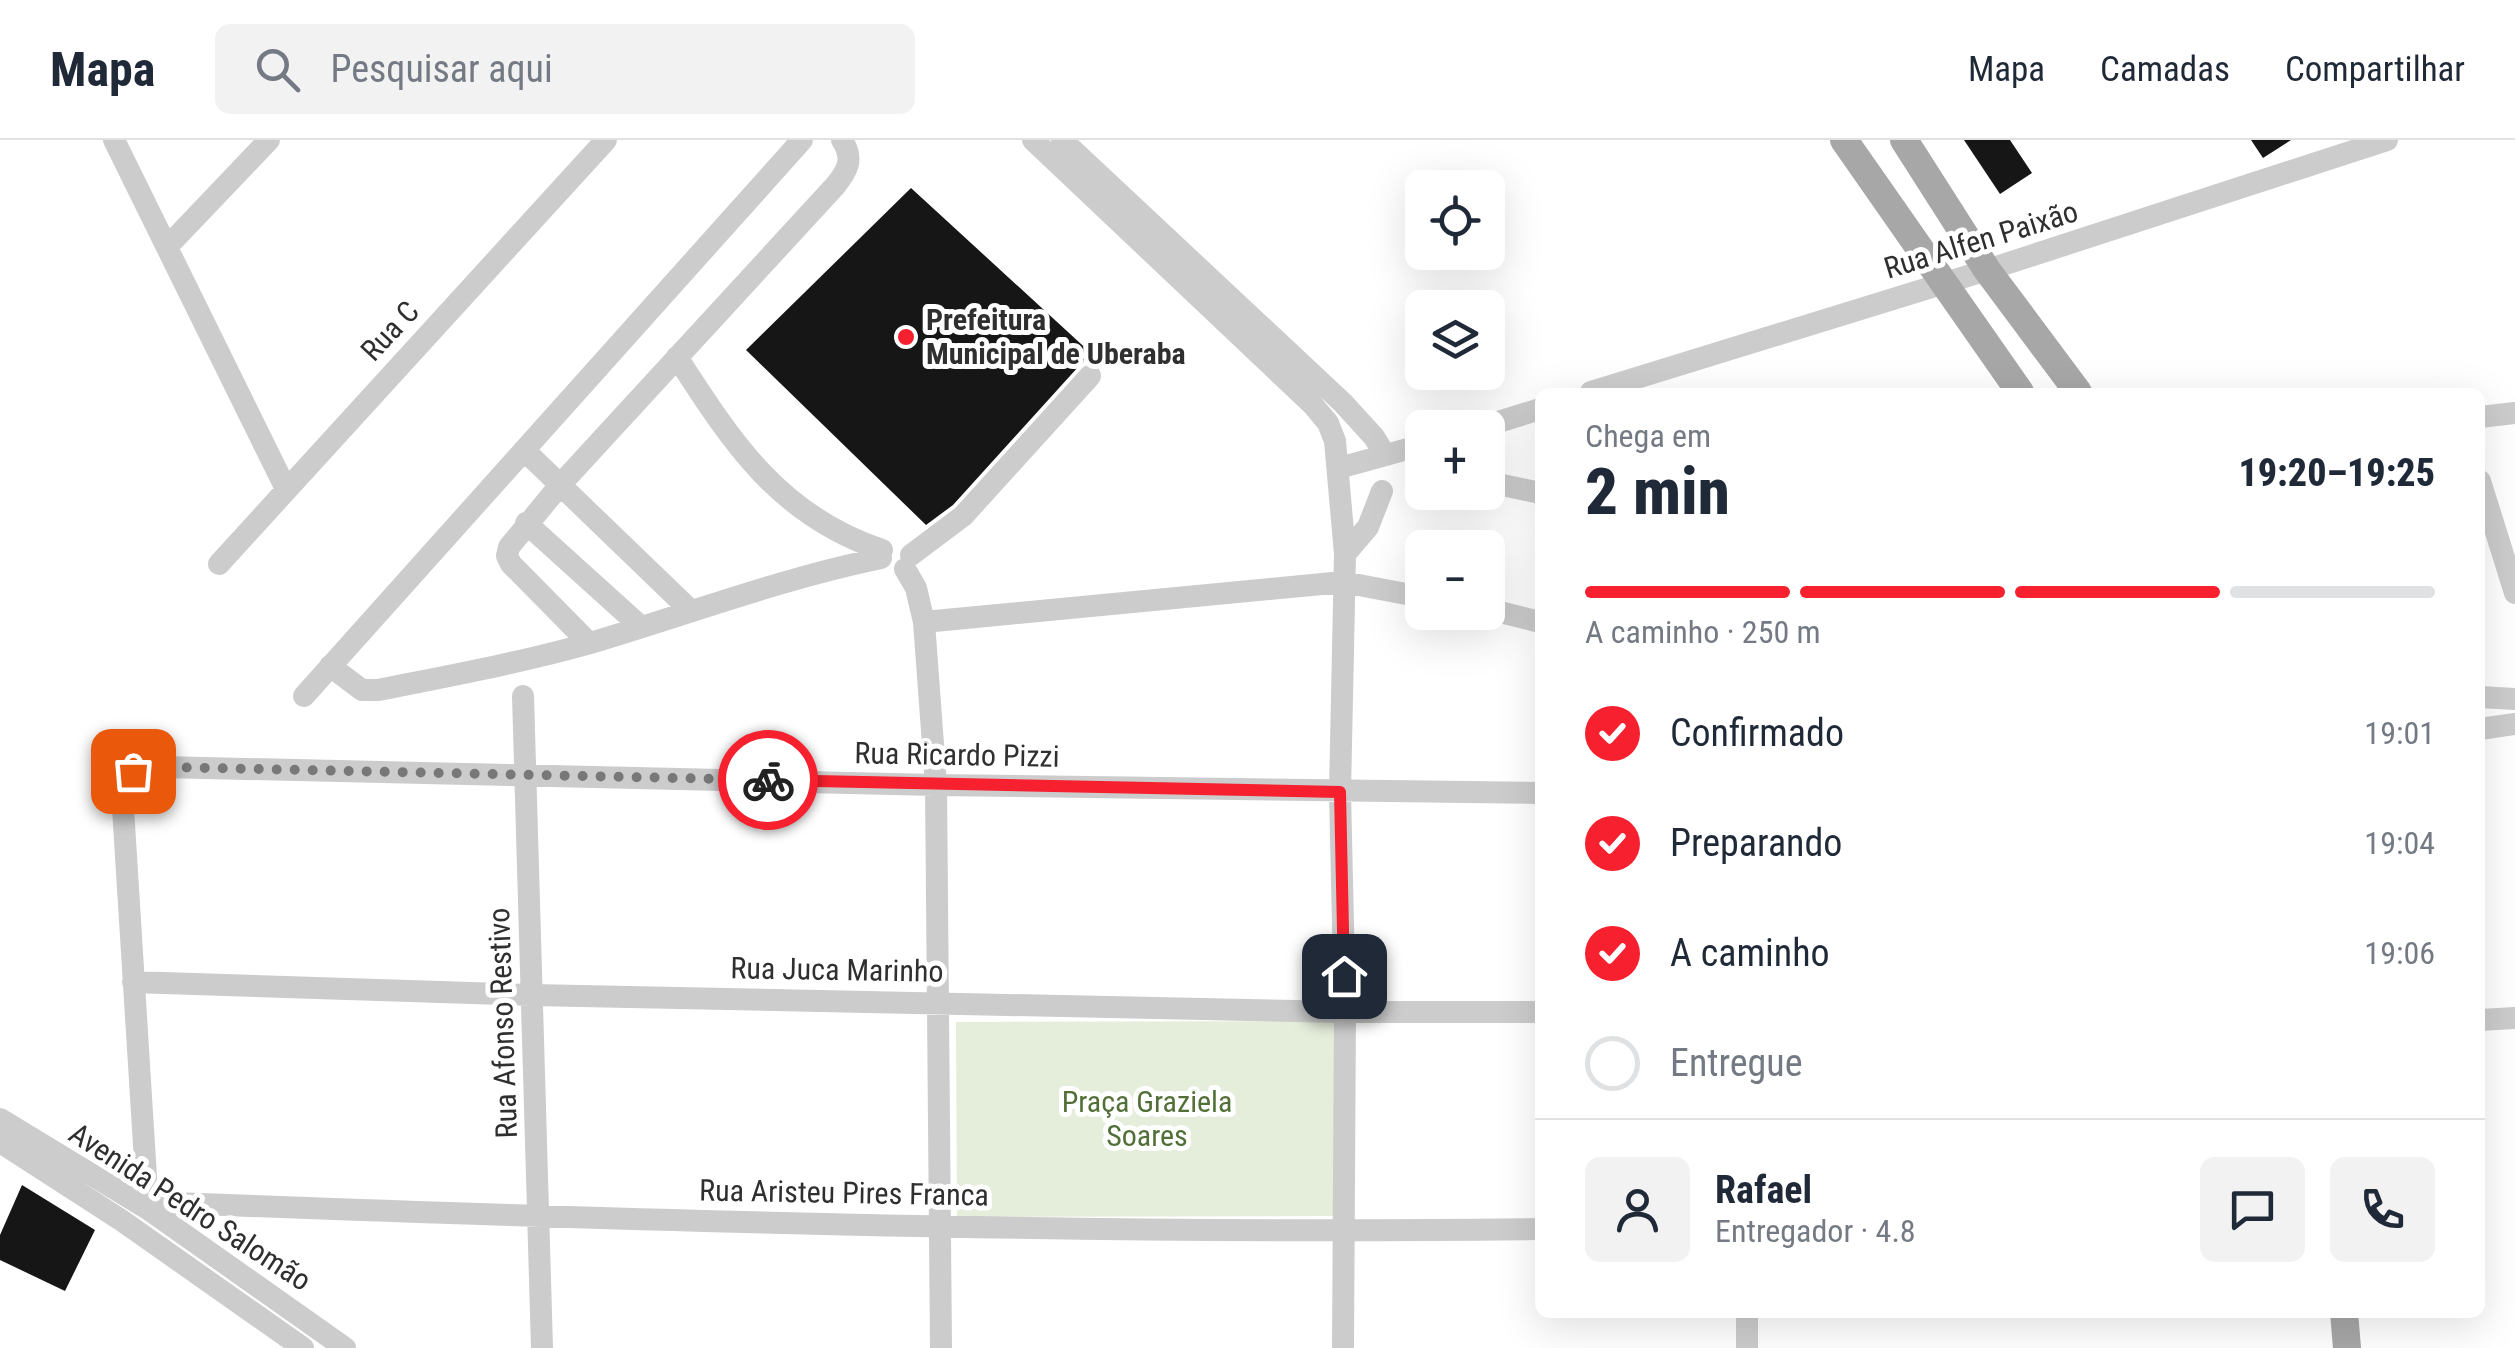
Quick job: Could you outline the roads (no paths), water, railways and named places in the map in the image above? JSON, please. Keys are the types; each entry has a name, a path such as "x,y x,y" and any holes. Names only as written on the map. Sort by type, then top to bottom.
{"main road":[{"path":"1844,140 2017,388"},
{"path":"1904,140 1987,270 2075,388"},
{"path":"2344,1318 2347,1348"}],"street":[{"path":"114,140 286,489"},
{"path":"167,247 269,140"},
{"name":"Rua C","path":"219,564 606,140"},
{"path":"304,696 802,140"},
{"path":"589,643 511,564 507,556 510,547 560,484 845,174 850,162 842,140"},
{"path":"1033,140 1312,404 1328,424 1335,442 1345,554 1340,792 1345,1012 1343,1348"},
{"path":"1062,140 1343,403 1374,437 1405,450"},
{"name":"Rua Alfen Paixão","path":"1605,388 1987,270 2387,140"},
{"path":"678,358 719,423 782,495 820,524 881,554"},
{"path":"908,562 963,516 1090,376"},
{"path":"1505,419 1535,410"},
{"path":"2485,416 2515,413"},
{"path":"524,450 690,610"},
{"path":"1340,468 1405,453"},
{"path":"1505,486 1535,492"},
{"path":"1345,554 1368,526 1382,491"},
{"path":"2485,497 2515,593"},
{"path":"526,523 640,626"},
{"path":"330,666 353,686 369,692 503,665 589,643 881,554 895,541 909,548 908,562 924,622 936,785 940,1348"},
{"path":"924,622 1343,582 1405,594"},
{"path":"1505,613 1535,621"},
{"name":"Rua Afonso Restivo","path":"523,696 542,1348"},
{"path":"2485,697 2515,698"},
{"path":"2485,727 2515,724"},
{"name":"Rua Ricardo Pizzi","path":"133,982 122,792 133,771 163,767 936,785 1535,793"},
{"path":"133,982 148,1206"},
{"name":"Rua Juca Marinho","path":"133,982 532,995 1345,1012 1535,1012"},
{"path":"2485,1020 2515,1018"},
{"name":"Avenida Pedro Salomão","path":"0,1120 148,1206 345,1348"},
{"name":"Avenida Pedro Salomão","path":"0,1142 122,1220 302,1348"},
{"name":"Rua Aristeu Pires Franca","path":"148,1206 942,1226 1344,1232 1535,1229"},
{"path":"1746,1318 1747,1348"}],"place":[{"name":"Prefeitura Municipal de Uberaba","path":"906,337"}],"park label":[{"name":"Praça Graziela Soares","path":"1147,1119"}]}
